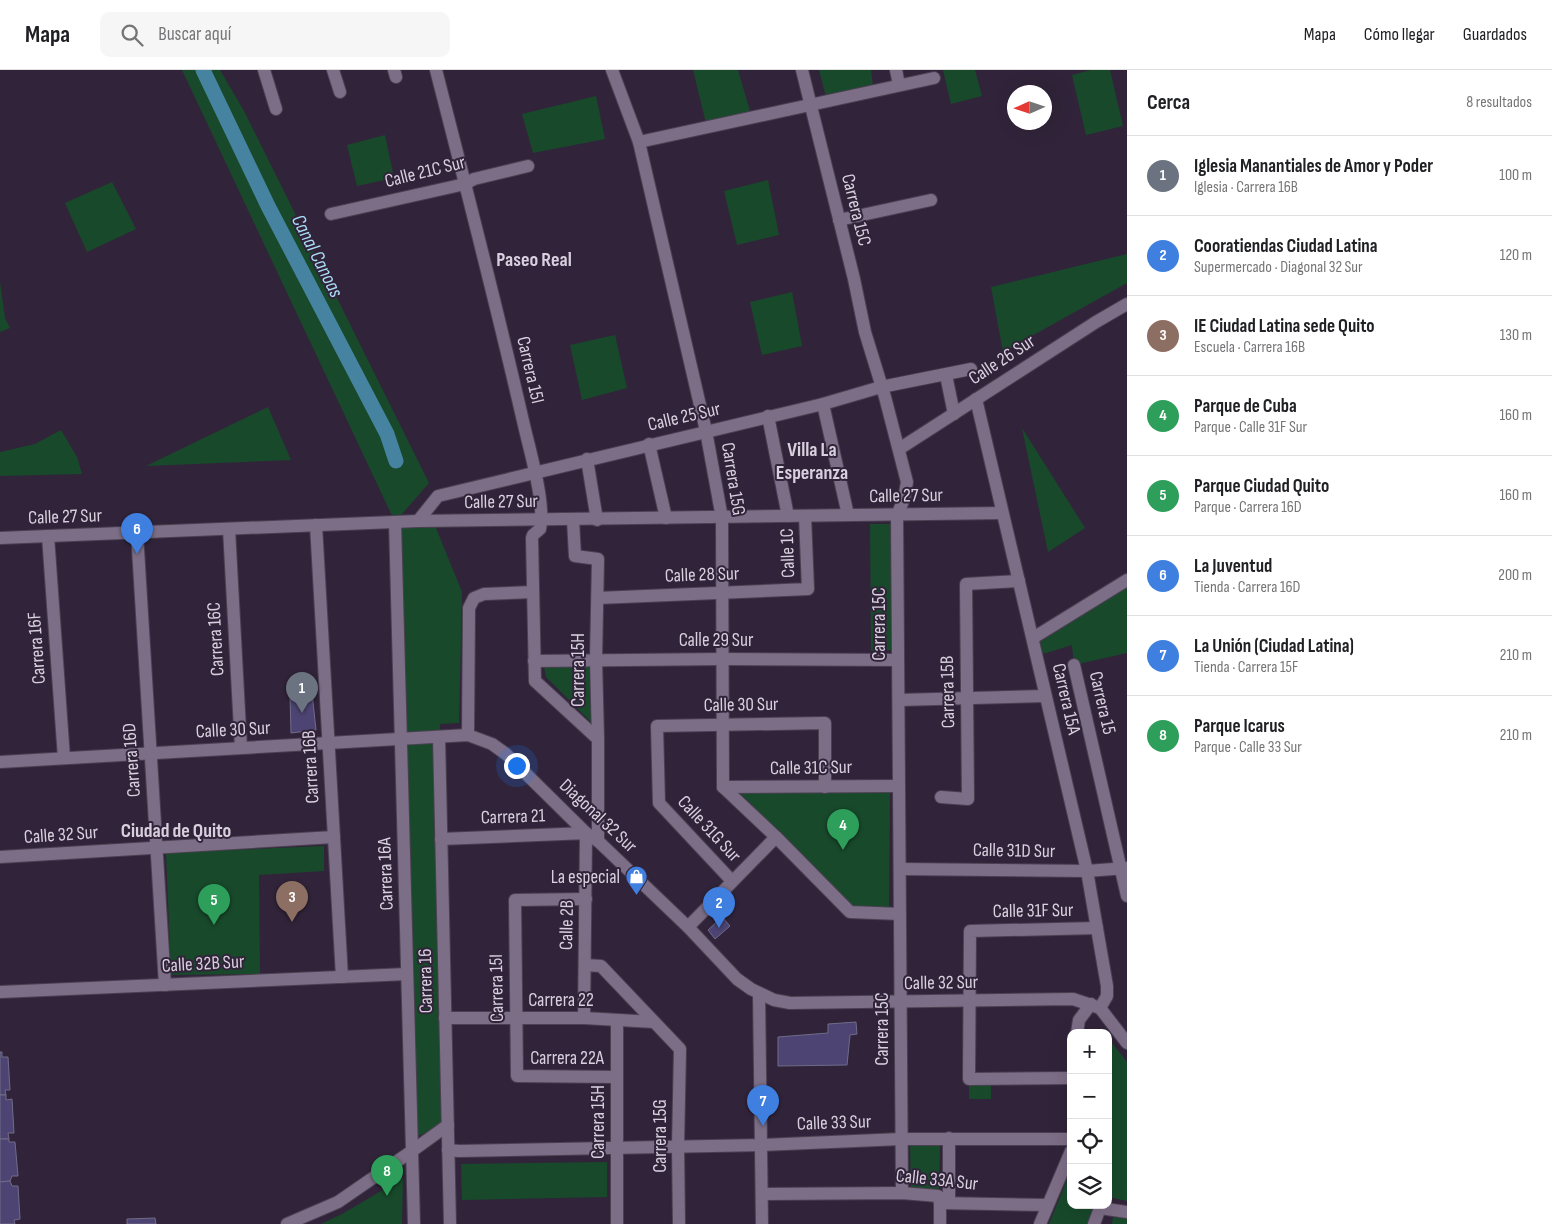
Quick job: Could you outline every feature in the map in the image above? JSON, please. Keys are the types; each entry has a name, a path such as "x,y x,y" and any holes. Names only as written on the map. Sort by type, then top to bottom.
{"street":[{"path":"264,70 276,109"},
{"path":"333,70 340,92"},
{"name":"Carrera 15I","path":"436,70 508,357 534,472 542,520"},
{"name":"Carrera 15G","path":"612,70 639,142 706,431 722,518 723,787"},
{"name":"Carrera 15C","path":"802,70 812,105 865,332 882,387 907,482 904,498 897,515 902,1193"},
{"path":"896,70 899,85"},
{"path":"639,142 934,78"},
{"name":"Calle 21C Sur","path":"331,214 465,184 474,179 528,166"},
{"path":"839,220 931,200"},
{"name":"Calle 26 Sur","path":"899,449 1127,304"},
{"name":"Calle 25 Sur","path":"418,521 438,496 649,444 823,404 882,387 971,369"},
{"path":"946,375 954,414"},
{"name":"Carrera 15A","path":"976,399 1002,513 1034,638 1087,871 1107,986 1107,996 1080,1020 1078,1029"},
{"path":"823,404 848,515"},
{"path":"768,416 788,516"},
{"path":"649,444 666,518"},
{"path":"587,459 597,520"},
{"name":"Calle 27 Sur","path":"0,538 418,521 1002,513"},
{"name":"Calle 1C","path":"805,516 808,589"},
{"path":"542,520 540,529 532,538 535,681 598,739"},
{"name":"Carrera 15H","path":"573,520 575,556 598,559 596,659 598,841"},
{"name":"Carrera 16A","path":"395,522 414,1224"},
{"name":"Carrera 16B","path":"316,525 342,977"},
{"name":"Carrera 16C","path":"229,529 241,748"},
{"name":"Carrera 16D","path":"137,532 165,985"},
{"name":"Carrera 16F","path":"48,536 64,758"},
{"path":"1034,638 1127,580"},
{"name":"Carrera 15B","path":"941,797 968,798 966,584 1019,581"},
{"name":"Calle 28 Sur","path":"598,598 808,589"},
{"path":"468,735 469,608 474,598 484,594 533,592"},
{"name":"Calle 29 Sur","path":"534,661 722,658 898,660"},
{"name":"Carrera 15","path":"1074,665 1124,869 1127,896"},
{"path":"899,700 1046,696"},
{"name":"Calle 30 Sur","path":"659,803 658,726 825,724 825,787"},
{"name":"Calle 30 Sur","path":"0,762 468,735"},
{"name":"Diagonal 32 Sur","path":"468,735 492,744 506,754 586,833 598,841 688,927 738,979 759,993"},
{"name":"Carrera 16","path":"439,736 450,1224"},
{"name":"Calle 31C Sur","path":"723,787 899,786"},
{"path":"723,787 776,837 850,912 900,914"},
{"name":"Calle 31G Sur","path":"659,803 732,881"},
{"name":"Carrera 21","path":"441,839 586,833"},
{"name":"Calle 2B","path":"584,1018 586,833"},
{"name":"Calle 32 Sur","path":"0,858 334,837"},
{"path":"688,927 776,837"},
{"name":"Calle 31D Sur","path":"900,869 1087,871 1124,869"},
{"name":"Carrera 15I","path":"517,1076 515,900 586,899"},
{"name":"Calle 31F Sur","path":"969,1002 970,931 1097,928"},
{"path":"585,965 601,966 654,1022"},
{"name":"Calle 32B Sur","path":"0,992 407,974"},
{"path":"759,993 762,1224"},
{"name":"Calle 32 Sur","path":"759,993 774,1000 790,1003 969,1002 1073,999 1096,1006"},
{"path":"969,1002 969,1079 1067,1078"},
{"path":"1096,1006 1127,1044"},
{"name":"Carrera 22","path":"445,1018 584,1018 654,1022"},
{"name":"Carrera 15H","path":"616,1020 617,1224"},
{"name":"Carrera 15G","path":"654,1022 680,1049 679,1224"},
{"name":"Carrera 22A","path":"517,1076 617,1076"},
{"path":"287,1224 338,1202 448,1125"},
{"path":"940,1224 944,1203 949,1138"},
{"name":"Calle 33 Sur","path":"448,1150 762,1145 949,1138 1067,1139"},
{"path":"1040,1224 1067,1159"},
{"name":"Calle 33A Sur","path":"763,1194 902,1193 938,1196 944,1203 1047,1205"},
{"path":"1094,1224 1100,1208 1127,1212"}],"green space":[{"path":"182,70 220,70 244,111 429,483 395,522"},
{"path":"693,70 738,70 752,118 707,127"},
{"path":"819,70 871,70 873,86 826,97"},
{"path":"943,70 975,70 982,96 951,104"},
{"path":"1091,70 1110,70 1123,126 1086,135 1072,75"},
{"path":"596,96 605,139 533,153 522,114"},
{"path":"385,135 394,178 357,186 347,145"},
{"path":"768,180 779,235 737,245 724,191"},
{"path":"112,182 136,229 87,252 65,203"},
{"path":"1127,254 1127,283 1003,352 991,287"},
{"path":"0,282 5,318 10,328 0,332"},
{"path":"792,292 802,346 762,355 750,302"},
{"path":"615,335 627,388 582,400 570,345"},
{"path":"268,407 291,460 146,466"},
{"path":"1022,428 1085,528 1048,552"},
{"path":"61,430 77,457 82,474 0,476 0,452 35,444"},
{"path":"395,522 434,523 462,592 459,723 440,724 439,737 448,1125 415,1137"},
{"path":"870,524 891,524 892,650 871,651"},
{"path":"1127,587 1127,653 1074,665 1072,645 1043,654 1040,642"},
{"path":"544,667 589,667 592,723 546,677"},
{"path":"739,792 890,793 889,907 854,907"},
{"path":"324,846 324,871 259,875 260,974 171,975 166,853"},
{"path":"1112,1043 1127,1062 1127,1201 1112,1198"},
{"path":"969,1079 991,1079 991,1099 969,1099"},
{"path":"910,1142 940,1143 939,1193 911,1193"},
{"path":"607,1162 607,1197 462,1200 461,1164"},
{"path":"403,1178 402,1224 321,1224 342,1214"},
{"path":"1067,1180 1067,1209 1093,1209 1087,1224 1049,1224"},
{"path":"1113,1216 1127,1218 1127,1224 1112,1224"}],"building":[{"path":"312,693 316,730 291,733 290,696"},
{"path":"722,917 730,926 715,939 708,930"},
{"path":"856,1022 857,1034 850,1035 847,1065 778,1066 778,1037 828,1033 828,1024"},
{"path":"0,1052 2,1052 2,1057 8,1057 10,1090 5,1090 6,1095 0,1095"},
{"path":"0,1095 6,1095 6,1100 12,1099 14,1133 8,1133 9,1139 0,1139"},
{"path":"0,1139 9,1139 9,1142 15,1142 18,1176 12,1176 10,1181 0,1182"},
{"path":"10,1181 12,1186 18,1186 20,1219 14,1220 15,1224 0,1224 0,1182"},
{"path":"155,1218 156,1224 127,1224 127,1219"}],"waterway":[{"name":"Canal Canoas","path":"203,70 268,206 387,434 396,461"}],"place":[{"name":"La Juventud","path":"137,554"},
{"name":"Iglesia Manantiales de Amor y Poder","path":"302,713"},
{"name":"Parque de Cuba","path":"843,850"},
{"name":"La especial","path":"636,896"},
{"name":"IE Ciudad Latina sede Quito","path":"292,922"},
{"name":"Parque Ciudad Quito","path":"214,925"},
{"name":"Cooratiendas Ciudad Latina","path":"719,928"},
{"name":"La Unión (Ciudad Latina)","path":"763,1126"},
{"name":"Parque Icarus","path":"387,1196"}],"district":[{"name":"Paseo Real","path":"534,260"},
{"name":"Villa La Esperanza","path":"812,462"},
{"name":"Ciudad de Quito","path":"176,831"}]}
